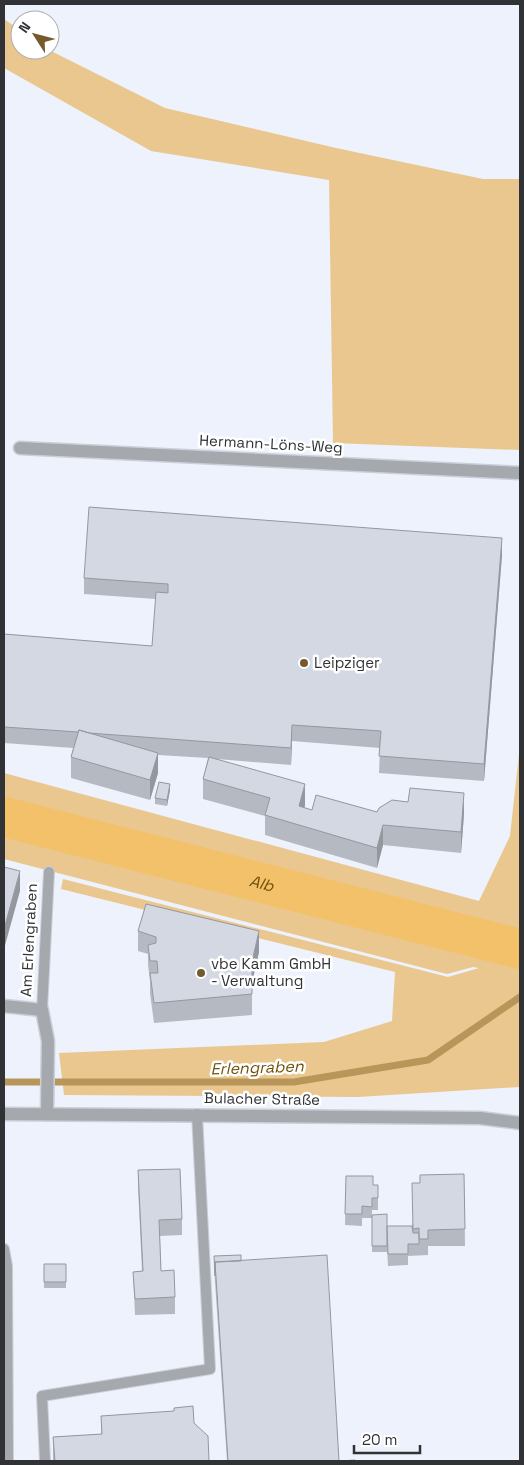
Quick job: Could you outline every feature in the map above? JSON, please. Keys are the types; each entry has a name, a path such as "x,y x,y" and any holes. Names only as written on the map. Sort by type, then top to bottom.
{"street":[{"name":"Hermann-Löns-Weg","path":"20,448 520,474"},
{"name":"Am Erlengraben","path":"4,1006 42,1010 48,1042 47,1114"},
{"name":"Bulacher Straße","path":"4,1114 197,1114 480,1118 520,1123"}],"lane":[{"name":"Am Erlengraben","path":"42,1010 49,872"},
{"path":"45,1461 42,1396 210,1369 197,1114"},
{"path":"4,1249 7,1266 8,1461"}],"shaded area":[{"path":"4,19 10,23 10,60 60,60 60,56 165,108 336,148 483,179 520,179 520,450 333,443 329,180 151,151 4,68"},
{"path":"520,745 520,1087 358,1097 64,1095 59,1053 324,1042 392,1021 395,972 61,889 63,879 448,977 479,968 473,967 447,974 4,859 4,773 479,901 510,836"}],"building":[{"path":"89,507 502,538 484,764 379,756 381,731 292,725 291,748 89,733 79,730 78,732 4,727 4,634 152,646 156,592 168,593 168,584 84,578"},
{"path":"79,730 158,753 150,780 71,757"},
{"path":"209,757 305,784 299,806 312,810 316,795 377,812 379,808 392,800 408,802 410,788 464,793 461,832 383,825 377,848 265,815 270,798 203,779"},
{"path":"159,782 170,784 167,800 155,798"},
{"path":"4,867 20,871 4,929"},
{"name":"vbe Kamm GmbH - Verwaltung","path":"146,904 259,931 252,962 252,994 154,1003 150,973 158,973 157,961 150,961 148,945 156,943 156,937 138,931"},
{"path":"180,1169 182,1219 159,1220 161,1271 174,1270 175,1297 135,1299 133,1272 143,1271 138,1170"},
{"path":"464,1174 465,1229 428,1230 428,1239 419,1239 419,1228 413,1229 412,1183 420,1183 420,1175"},
{"path":"346,1176 373,1176 373,1185 378,1185 378,1198 372,1198 372,1207 362,1206 362,1214 345,1214"},
{"path":"387,1214 387,1246 372,1246 372,1215"},
{"path":"387,1226 412,1226 413,1233 419,1233 419,1244 408,1244 408,1254 388,1254"},
{"path":"241,1255 241,1261 215,1262 215,1276 214,1256"},
{"path":"327,1255 339,1461 228,1461 215,1262"},
{"path":"44,1264 66,1264 66,1282 44,1282"},
{"path":"193,1406 194,1423 208,1436 209,1461 55,1461 53,1437 102,1434 101,1416 174,1411 174,1408"}],"waterway":[{"name":"Alb","path":"4,817 520,949"},
{"name":"Erlengraben","path":"4,1082 294,1082 428,1060 520,997"}],"place":[{"name":"Leipziger","path":"304,663"},
{"name":"vbe Kamm GmbH - Verwaltung","path":"201,973"}]}
